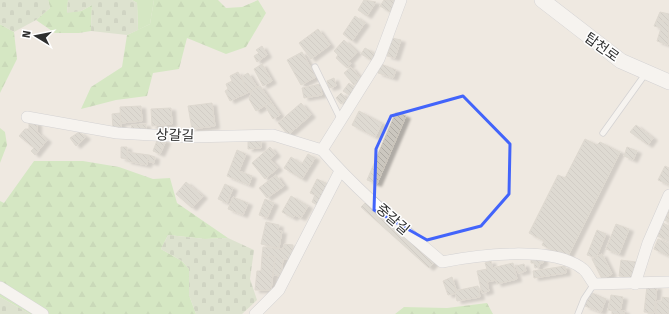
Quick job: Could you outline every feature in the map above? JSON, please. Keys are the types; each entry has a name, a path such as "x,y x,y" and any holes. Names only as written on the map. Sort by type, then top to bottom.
{"main road":[{"name":"탑천로","path":"542,0 620,61 669,82"}],"street":[{"path":"322,150 340,118 379,59 401,0"},
{"name":"상갈길","path":"27,117 117,133 188,137 273,135 322,150"},
{"name":"중갈길","path":"322,150 362,193 442,262 474,256 534,253 564,260 583,269 594,284"},
{"path":"255,314 280,290 340,171"},
{"path":"635,284 648,244 669,195"},
{"path":"594,284 669,282"},
{"path":"0,287 42,314"}],"lane":[{"path":"315,67 340,118"},
{"path":"603,133 646,73"},
{"path":"578,314 584,299 594,284"}],"highlighted area":[{"path":"463,96 510,144 509,194 481,226 427,240 374,210 376,149 391,116"}],"green space":[{"path":"0,0 48,0 50,8 36,20 14,32 0,24"},
{"path":"48,0 68,0 67,12 81,11 92,5 91,31 79,33 55,33 36,20 50,8"},
{"path":"68,0 132,0 137,3 138,30 127,35 91,31 92,5 81,11 67,13"},
{"path":"132,0 154,0 150,24 138,30 137,3"},
{"path":"154,0 218,0 226,8 242,7 258,0 266,13 246,47 226,54 187,38 179,69 153,73 147,96 116,100 81,109 91,87 122,67 127,35 150,24"},
{"path":"0,24 14,32 17,59 0,93"},
{"path":"0,128 5,132 7,145 0,163"},
{"path":"34,161 83,161 119,167 153,179 170,178 177,203 228,238 205,239 168,235 161,249 182,261 189,269 189,295 196,314 30,314 0,297 0,201 4,203"},
{"path":"168,235 205,239 228,238 254,250 250,279 257,300 242,314 196,314 189,295 189,269 182,261 161,249"},
{"path":"0,297 30,314 0,314"},
{"path":"487,303 493,314 395,314 404,307 447,308"}],"building":[{"path":"364,0 376,2 367,16 358,10"},
{"path":"384,0 398,0 390,12 380,6"},
{"path":"660,12 669,14 669,23 657,19"},
{"path":"355,16 365,23 352,41 343,34"},
{"path":"657,19 669,23 668,45 657,41 661,28 654,26"},
{"path":"318,29 330,45 311,59 299,43"},
{"path":"392,38 401,40 395,58 387,56"},
{"path":"344,40 357,52 348,62 351,63 347,68 336,58 338,55 334,51"},
{"path":"262,46 267,55 257,62 254,56 259,53 256,50"},
{"path":"365,48 376,54 373,61 361,54"},
{"path":"302,52 316,77 301,85 287,60"},
{"path":"262,64 272,81 263,86 254,69"},
{"path":"381,64 396,70 393,78 378,73"},
{"path":"351,67 361,79 354,85 344,73"},
{"path":"238,72 249,92 230,101 225,91 228,89 226,84 232,81 230,76"},
{"path":"248,73 257,87 249,92 241,77"},
{"path":"334,78 336,86 329,88 327,81"},
{"path":"349,83 356,88 351,96 343,91"},
{"path":"320,84 322,95 304,98 302,88"},
{"path":"260,86 271,102 256,111 249,99 252,90"},
{"path":"341,93 347,99 341,104 336,98"},
{"path":"271,102 280,115 273,119 265,106"},
{"path":"212,103 215,126 192,129 188,106"},
{"path":"301,103 311,115 288,135 278,123"},
{"path":"141,106 142,121 121,123 120,107"},
{"path":"171,108 172,124 152,126 151,109"},
{"path":"359,111 382,123 375,137 352,125"},
{"path":"396,112 406,116 377,184 367,180"},
{"path":"120,113 121,128 113,129 112,114"},
{"path":"29,122 37,123 37,132 47,140 35,155 31,151 34,148 19,136 25,129 29,129"},
{"path":"146,124 146,129 132,130 131,125"},
{"path":"636,125 653,138 648,145 630,132"},
{"path":"79,132 86,137 76,146 70,138"},
{"path":"158,138 166,141 160,154 153,151"},
{"path":"585,139 597,145 600,142 620,152 567,258 542,245 544,241 529,233 558,175 565,178"},
{"path":"261,140 261,148 248,149 248,141"},
{"path":"121,147 127,147 127,159 121,158"},
{"path":"270,147 276,154 270,159 278,168 265,179 252,163"},
{"path":"627,147 637,151 633,160 624,156"},
{"path":"237,150 246,154 239,171 252,176 249,185 227,176"},
{"path":"127,152 149,155 147,165 127,161"},
{"path":"308,154 315,158 302,179 284,168 291,157 302,164"},
{"path":"149,155 155,157 154,163 147,161"},
{"path":"665,166 669,168 669,185 658,180"},
{"path":"276,175 284,186 267,198 259,188"},
{"path":"317,179 328,184 317,205 312,202 315,195 310,193"},
{"path":"186,182 203,196 192,208 176,194"},
{"path":"225,184 233,188 227,203 218,199"},
{"path":"291,196 308,206 301,218 295,215 293,218 282,212"},
{"path":"233,197 248,203 243,215 228,209"},
{"path":"265,199 274,203 267,218 259,215"},
{"path":"366,202 434,263 429,268 361,207"},
{"path":"669,204 669,222 662,219"},
{"path":"266,222 279,225 278,231 282,231 279,248 261,244"},
{"path":"663,223 669,226 669,241 657,236"},
{"path":"616,224 629,229 619,254 606,249"},
{"path":"597,230 606,234 596,258 587,255"},
{"path":"658,239 669,244 669,256 654,249"},
{"path":"284,244 293,245 291,260 283,259 281,276 273,275 275,257 262,256 263,247 283,249"},
{"path":"602,254 612,274 602,279 592,259"},
{"path":"262,256 275,257 271,290 255,290 257,271 261,271"},
{"path":"531,257 543,258 543,263 539,264 539,267 535,268 534,263 531,263"},
{"path":"621,260 636,262 633,278 619,276"},
{"path":"491,261 492,268 513,263 517,279 497,284 496,280 487,282 489,291 482,293 477,271 487,269 485,263"},
{"path":"524,264 526,271 518,273 516,266"},
{"path":"565,266 566,273 534,278 533,271"},
{"path":"452,277 457,293 448,295 443,281"},
{"path":"478,286 480,297 457,301 455,291"},
{"path":"647,286 657,287 654,313 644,312"},
{"path":"590,292 606,299 601,312 585,306"},
{"path":"611,295 623,297 620,312 608,310"},
{"path":"662,297 669,298 669,314 656,314 657,301 662,301"},
{"path":"612,310 625,311 624,314 612,314"}]}
